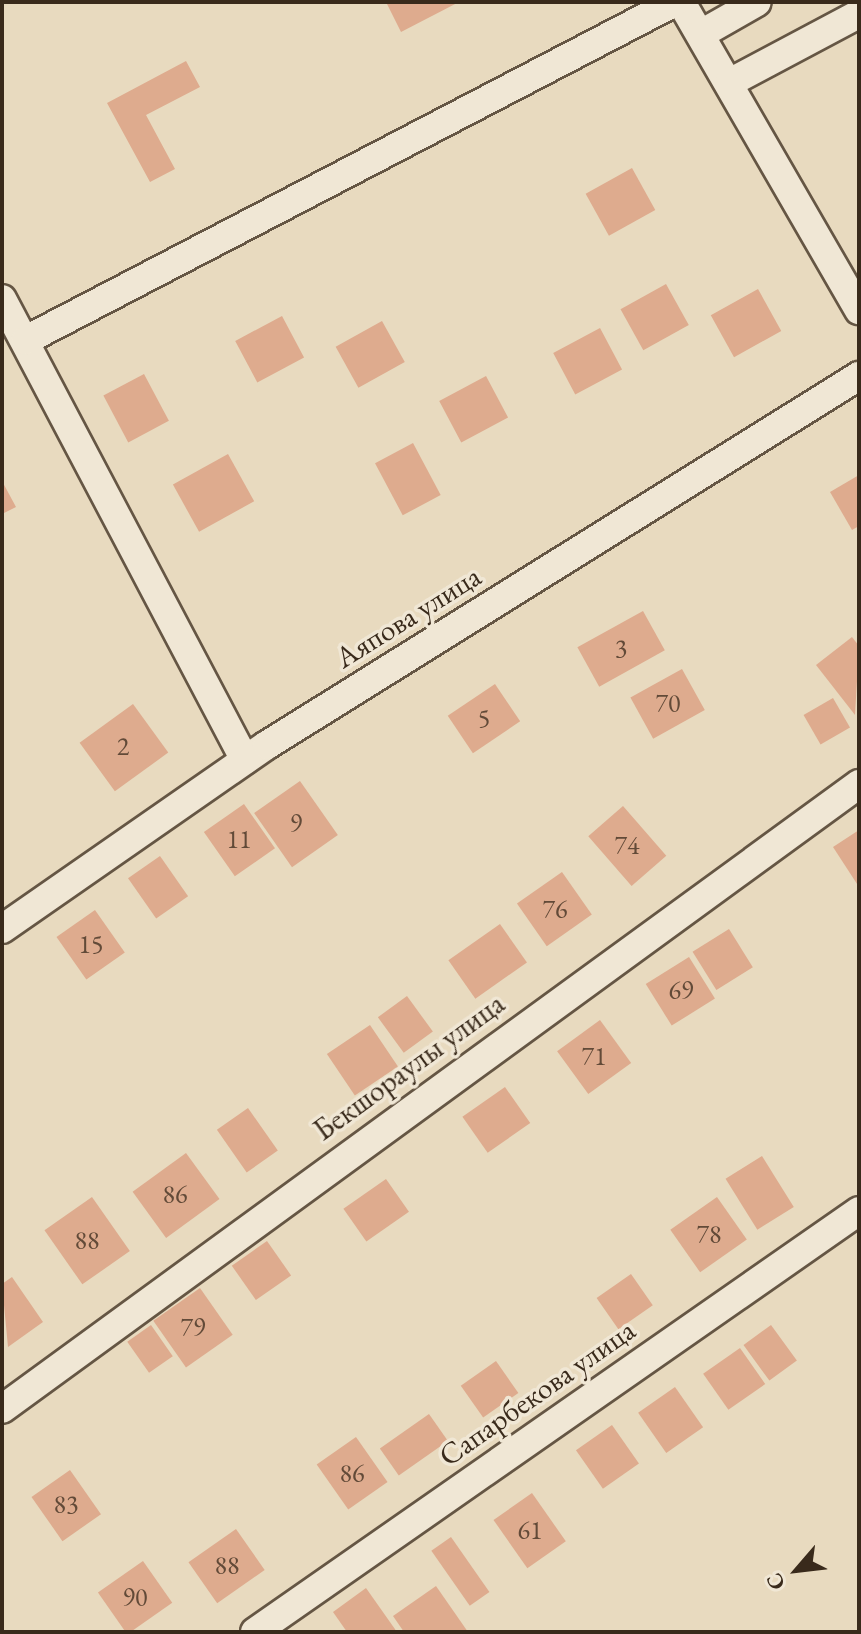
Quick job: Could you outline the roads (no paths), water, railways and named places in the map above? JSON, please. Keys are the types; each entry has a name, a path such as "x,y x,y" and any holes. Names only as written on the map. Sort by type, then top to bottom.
{"street":[{"path":"26,340 675,2"},
{"path":"681,2 859,310"},
{"path":"701,34 757,2"},
{"path":"729,83 859,14"},
{"path":"2,299 245,760"},
{"name":"Аяпова улица","path":"2,929 245,760 859,376"},
{"name":"Бекшораулы улица","path":"2,1409 859,784"},
{"name":"Сапарбекова улица","path":"255,1632 859,1211"}]}
